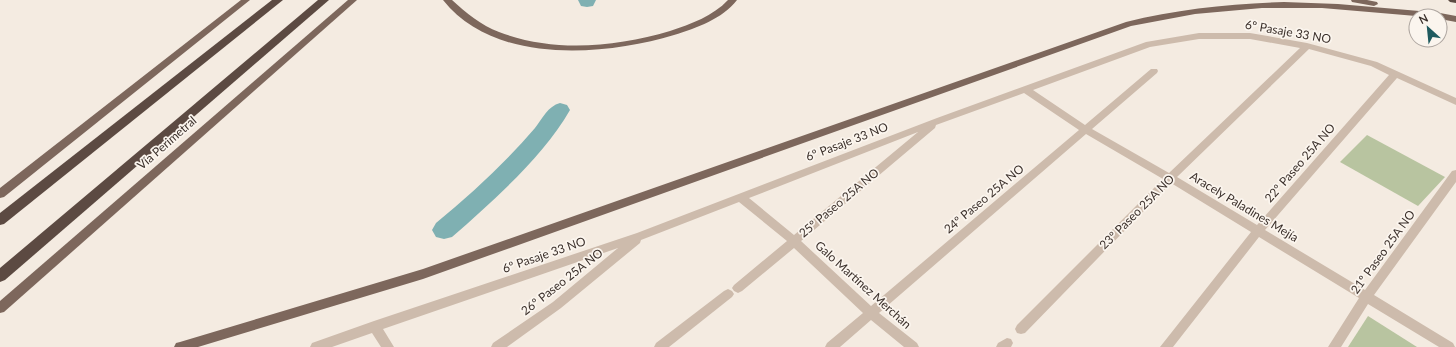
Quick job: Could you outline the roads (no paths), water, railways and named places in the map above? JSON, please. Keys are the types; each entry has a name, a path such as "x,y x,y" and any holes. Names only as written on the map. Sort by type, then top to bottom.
{"highway":[{"path":"0,220 278,0"},
{"name":"Vía Perimetral","path":"0,276 324,0"}],"main road":[{"path":"0,194 246,0"},
{"name":"Vía Perimetral","path":"0,308 353,0"},
{"path":"447,0 464,18 496,35 540,46 591,49 622,45 669,35 693,26 716,14 733,0"},
{"path":"1355,0 1408,10"},
{"path":"180,347 423,274 1129,24 1175,14 1214,8 1260,6 1305,5 1408,13"}],"street":[{"name":"6º Pasaje 33 NO","path":"316,347 641,236 940,120 1148,44 1199,36 1250,36 1308,46 1374,64 1456,102"},
{"name":"23º Paseo 25A NO","path":"1021,329 1170,178 1308,46"},
{"name":"24º Paseo 25A NO","path":"832,347 870,312 1154,71"},
{"name":"22º Paseo 25A NO","path":"1166,347 1258,231 1395,74"},
{"name":"Aracely Paladines Mejía","path":"1025,89 1086,130 1170,178 1449,347"},
{"name":"25º Paseo 25A NO","path":"738,288 940,120"},
{"name":"21º Paseo 25A NO","path":"1334,347 1366,297 1456,174"},
{"name":"Galo Martínez Merchán","path":"740,197 794,241 870,312 913,347"},
{"name":"26º Paseo 25A NO","path":"497,347 557,305 641,236"},
{"path":"660,347 728,294"},
{"path":"374,326 388,347"}],"waterway":[{"path":"444,230 506,173 534,143 560,110"}]}
